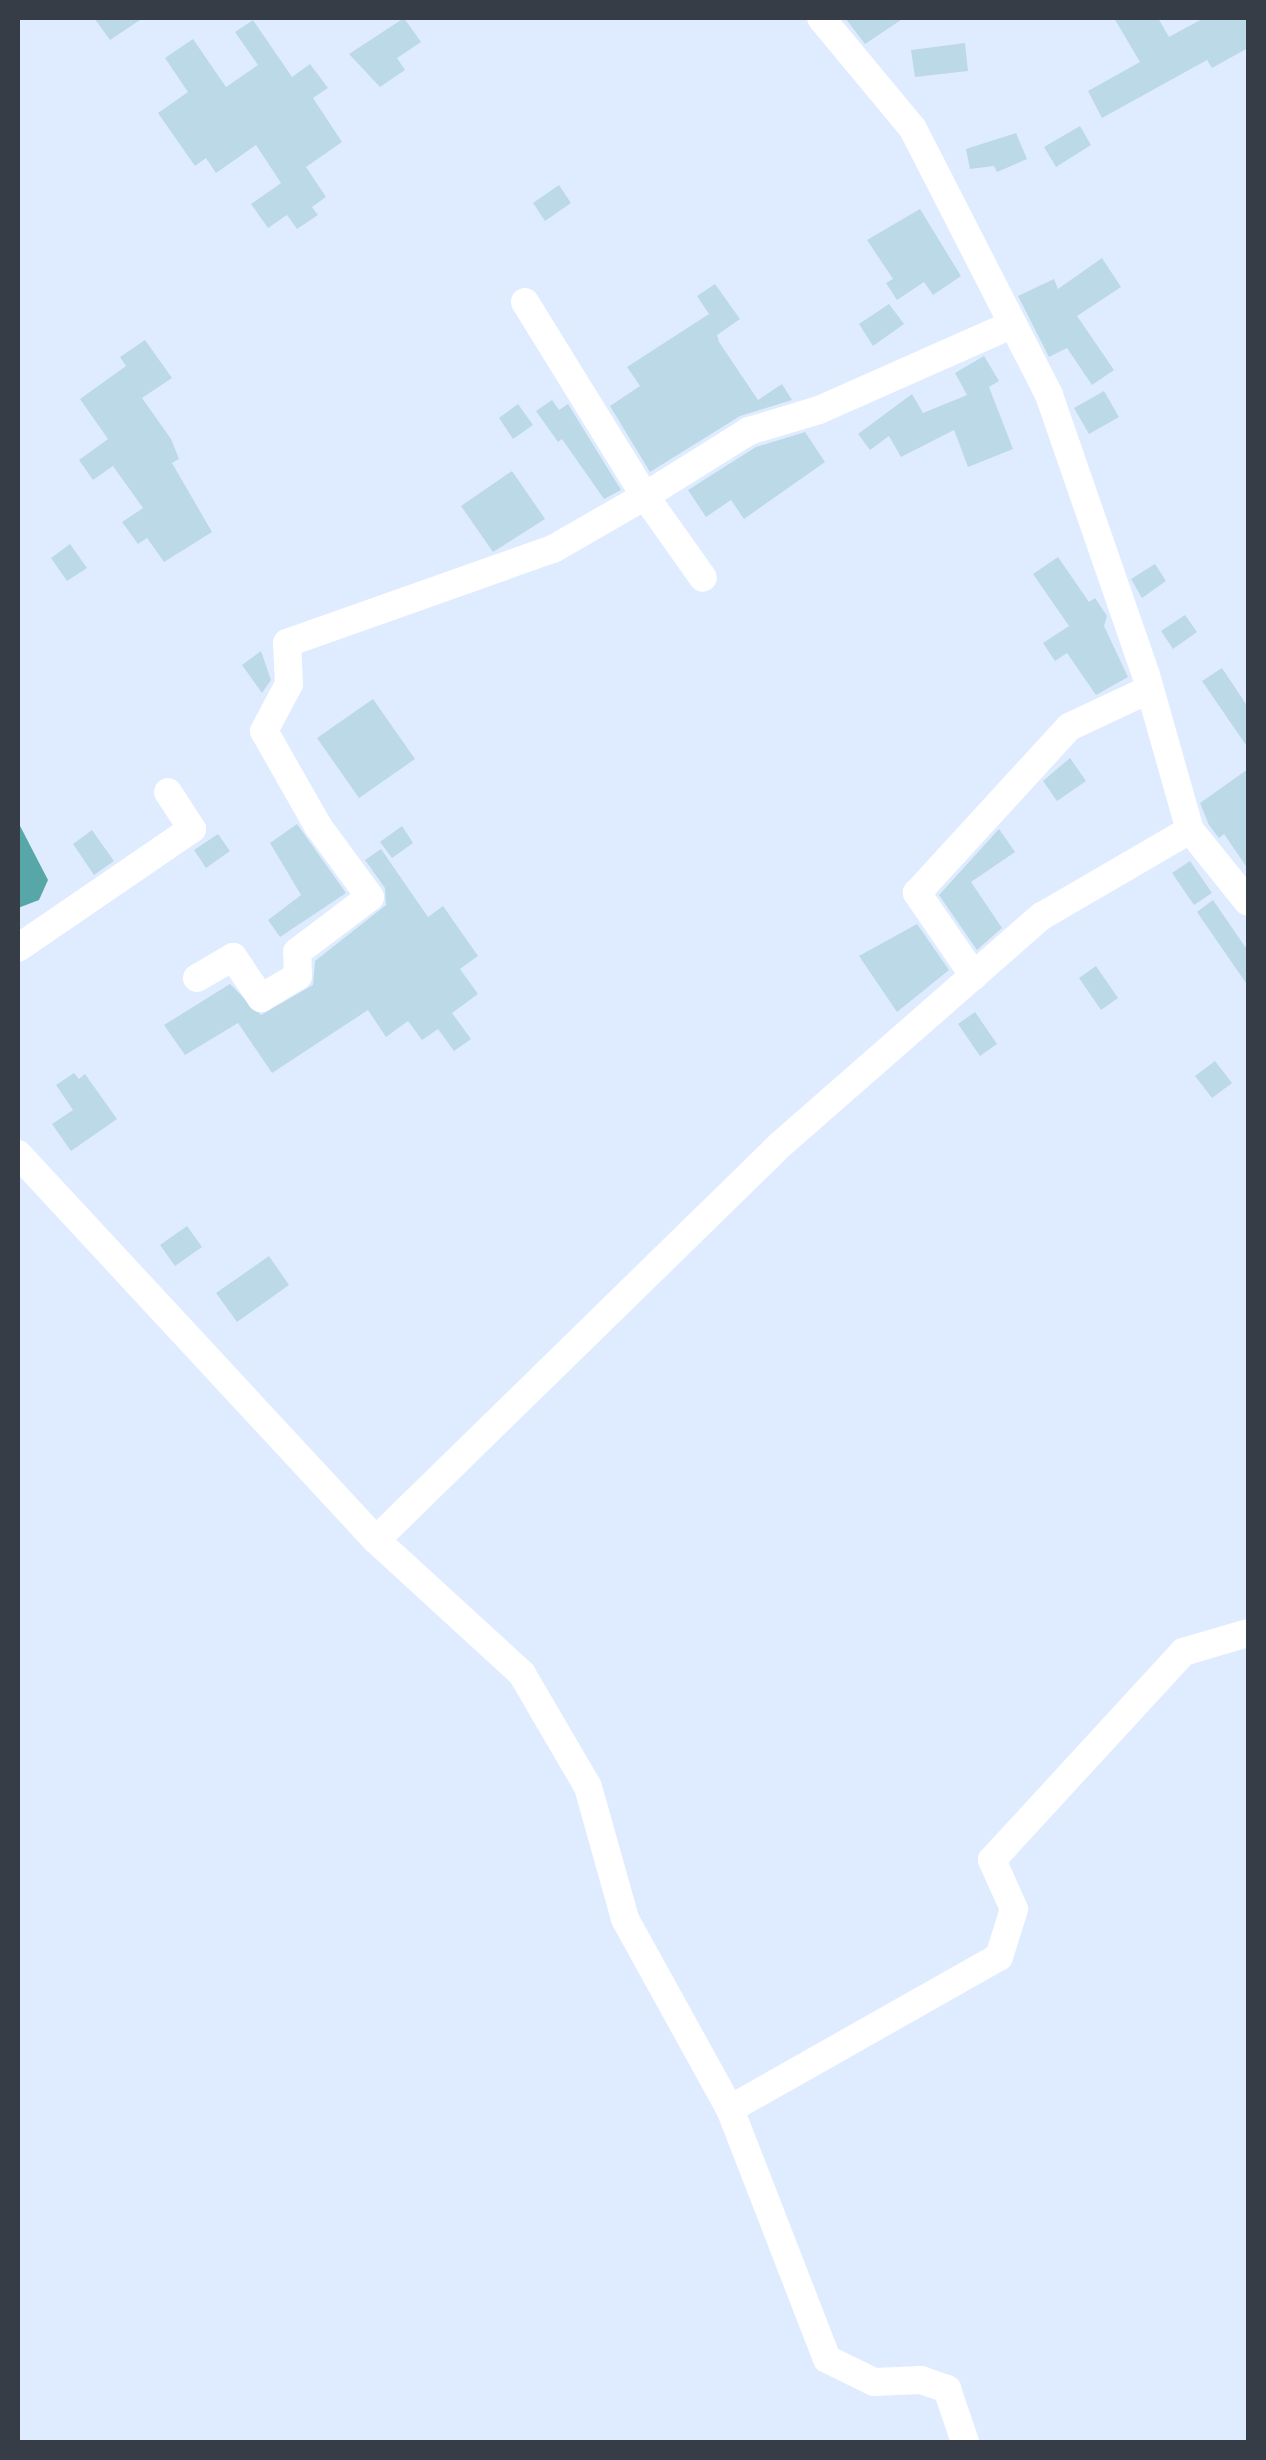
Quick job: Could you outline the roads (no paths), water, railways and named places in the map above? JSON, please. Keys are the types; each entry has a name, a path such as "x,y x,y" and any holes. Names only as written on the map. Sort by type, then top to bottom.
{"street":[{"path":"821,18 913,129 1049,395 1150,689 1190,830 1248,902"},
{"path":"524,302 645,496 702,578"},
{"path":"198,978 234,956 261,998 298,976 297,952 370,898 318,826 264,731 289,684 287,643 553,549 748,432 819,410 1013,324"},
{"path":"974,976 917,894 1069,727 1150,689"},
{"path":"18,948 192,829 168,792"},
{"path":"376,1540 780,1146 1042,916 1190,830"},
{"path":"18,1154 376,1540 522,1674 588,1787 625,1918 730,2109 827,2359 874,2382 920,2380 947,2390 965,2442"},
{"path":"730,2109 999,1957 1014,1910 992,1860 1183,1652 1248,1634"}]}
